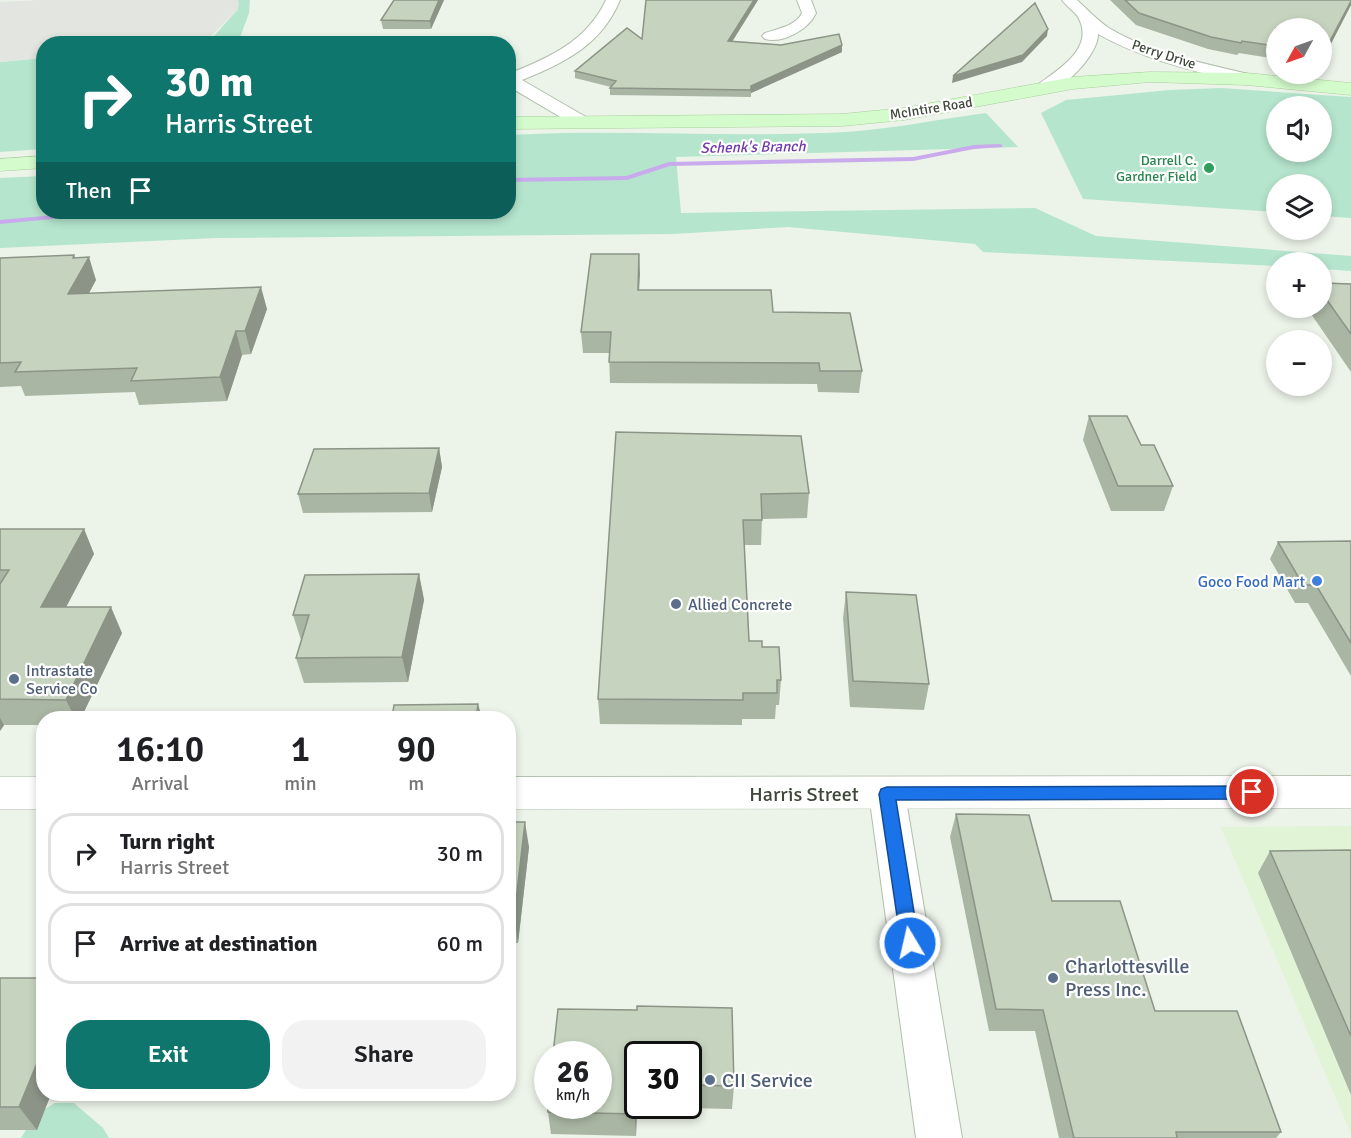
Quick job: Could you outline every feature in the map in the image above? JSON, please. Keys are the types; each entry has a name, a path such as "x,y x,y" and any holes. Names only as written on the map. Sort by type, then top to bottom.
{"main road":[{"name":"McIntire Road","path":"516,123 842,120 904,114 1046,87 1150,77 1246,79 1351,89"},
{"path":"0,165 36,163"}],"street":[{"path":"516,77 544,65 587,39 608,16 613,0"},
{"path":"770,36 785,32 805,22 809,13 804,0"},
{"name":"Perry Drive","path":"1069,0 1086,18 1112,35 1148,51 1246,79"},
{"path":"1046,87 1088,51 1091,42 1086,18"},
{"path":"516,84 580,121"},
{"name":"Harris Street","path":"516,793 1351,792"},
{"path":"0,793 36,793"},
{"path":"887,794 939,1138"}],"shaded area":[{"path":"238,0 250,0 249,13 241,36 214,36 238,9"},
{"path":"238,0 239,2 238,9 211,36 36,36 36,59 0,62 0,2"},
{"path":"36,59 36,149 0,152 0,62"},
{"name":"Darrell C. Gardner Field","path":"1221,88 1351,97 1351,218 1332,217 1332,174 1266,174 1266,211 1083,199 1041,113 1066,100 1170,90"},
{"path":"986,113 1018,147 676,157 681,213 1035,208 1096,236 1300,252 1266,252 1266,266 983,252 975,244 788,227 674,234 216,238 0,248 0,178 36,176 36,219 516,219 516,135 804,134 864,131"},
{"path":"1332,255 1351,256 1351,271 1332,270"},
{"path":"1351,826 1351,1134 1221,827"},
{"path":"55,1103 74,1103 103,1128 109,1138 21,1138 36,1114"}],"building":[{"path":"394,0 439,0 430,21 381,20"},
{"path":"646,0 754,0 728,41 781,45 839,34 842,45 751,86 751,90 610,88 616,81 575,71 627,28 642,39"},
{"path":"1125,0 1351,0 1332,37 1332,18 1266,18 1266,45 1242,41 1241,43 1211,37 1139,13"},
{"path":"1035,3 1048,29 1023,55 953,76"},
{"path":"591,254 639,254 638,290 771,290 773,312 850,313 862,371 820,371 819,363 609,362 611,332 581,332"},
{"path":"74,255 73,258 89,257 68,294 261,287 245,331 236,331 220,377 131,381 137,368 15,372 21,362 0,363 0,258"},
{"path":"1332,283 1351,284 1351,334 1332,307"},
{"path":"1089,416 1127,416 1141,445 1154,445 1173,486 1118,486"},
{"name":"Allied Concrete","path":"616,432 801,436 809,493 761,494 762,520 743,520 749,641 762,641 762,647 779,647 781,680 777,680 777,693 743,693 743,700 598,699"},
{"path":"439,448 429,493 298,494 314,449"},
{"path":"0,529 84,529 41,607 111,607 66,700 0,699 0,584 9,570 0,570"},
{"path":"1351,541 1351,643 1316,585 1303,585 1278,542"},
{"path":"419,574 402,657 296,658 309,615 293,615 305,575"},
{"path":"846,592 916,595 929,684 853,681"},
{"path":"478,704 477,711 393,711 394,705"},
{"name":"Charlottesville Press Inc.","path":"956,814 1029,815 1052,901 1120,901 1155,1011 1237,1011 1281,1132 1176,1132 1177,1138 1074,1138 1043,1010 996,1009"},
{"path":"516,822 525,822 516,901"},
{"path":"1351,850 1351,1036 1270,851"},
{"path":"0,978 36,978 36,1066 19,1107 0,1107"},
{"path":"637,1006 732,1008 734,1086 702,1085 702,1041 624,1041 624,1114 612,1113 612,1041 554,1041 558,1009 637,1010"}],"waterway":[{"name":"Schenk's Branch","path":"516,180 627,178 669,164 913,159 974,147 1000,146"},
{"name":"Schenk's Branch","path":"0,222 36,219"}],"place":[{"name":"Darrell C. Gardner Field","path":"1209,168"},
{"name":"Goco Food Mart","path":"1317,581"},
{"name":"Allied Concrete","path":"676,604"},
{"name":"Intrastate Service Co","path":"14,679"},
{"name":"Charlottesville Press Inc.","path":"1053,978"},
{"name":"CII Service","path":"710,1080"}],"route":[{"path":"910,943 887,794 1252,792"}]}
